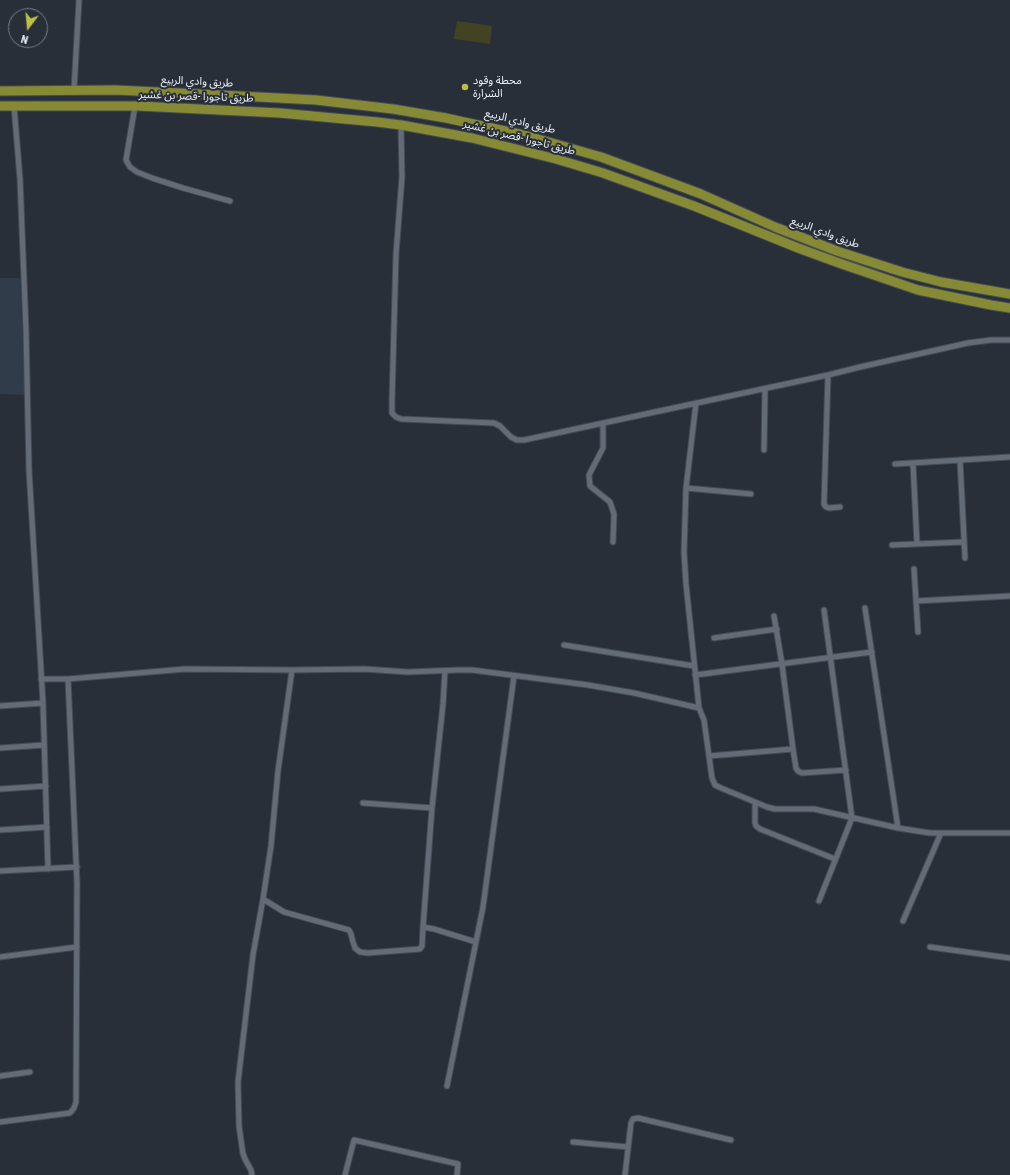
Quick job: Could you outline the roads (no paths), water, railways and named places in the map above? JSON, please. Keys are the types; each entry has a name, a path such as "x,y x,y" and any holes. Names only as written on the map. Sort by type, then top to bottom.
{"highway":[{"name":"طريق وادي الربيع","path":"0,91 74,90 179,92 316,100 393,109 440,117 504,130 601,157 701,194 774,227 863,260 941,282 1010,294"},
{"name":"طريق تاجورا -قصر بن غشير","path":"0,106 135,106 280,113 401,125 497,144 580,166 694,206 798,248 918,290 1010,308"}],"street":[{"path":"74,90 79,0"},
{"path":"14,106 20,179 26,330 29,470 43,703 48,869"},
{"path":"135,106 126,160 130,166 137,172 152,178 230,201"},
{"path":"401,125 402,177 396,254 392,412 396,417 401,419 494,423 500,426 511,437 517,440 524,440 828,376 860,367 968,343 991,340 1010,340"},
{"path":"828,376 824,504 829,508 840,506"},
{"path":"764,450 765,389"},
{"path":"696,403 686,488 684,552 699,708 705,724 712,778 716,784 721,788 775,809 814,809 898,828 930,833 1010,833"},
{"path":"603,423 602,448 589,475 590,486 610,502 614,514 613,542"},
{"path":"895,464 1010,457"},
{"path":"960,460 965,558"},
{"path":"913,463 917,544"},
{"path":"686,488 751,494"},
{"path":"892,545 964,542"},
{"path":"914,569 918,632"},
{"path":"916,601 1010,596"},
{"path":"865,608 898,828"},
{"path":"819,901 852,818 824,610"},
{"path":"774,616 796,768 802,773 846,770"},
{"path":"714,638 777,629"},
{"path":"564,645 694,666"},
{"path":"696,675 872,652"},
{"path":"41,679 68,679 185,669 364,669 408,672 472,670 634,692 699,708"},
{"path":"252,1175 243,1154 239,1126 238,1082 252,962 271,846 278,770 292,670"},
{"path":"263,899 284,912 349,930 355,948 360,952 420,949 422,946 432,808 445,671"},
{"path":"447,1086 483,907 514,676"},
{"path":"0,1122 70,1113 76,1102 77,867 68,679"},
{"path":"0,706 43,703"},
{"path":"0,748 44,745"},
{"path":"709,756 793,749"},
{"path":"0,789 46,786"},
{"path":"755,802 755,823 760,829 835,860"},
{"path":"363,803 432,808"},
{"path":"0,830 47,827"},
{"path":"903,920 940,833"},
{"path":"0,871 77,867"},
{"path":"423,927 434,928 476,942"},
{"path":"0,957 77,947"},
{"path":"930,947 1010,958"},
{"path":"0,1076 30,1072"},
{"path":"625,1175 631,1123 633,1119 638,1118 731,1140"},
{"path":"345,1175 354,1140 458,1164 457,1175"},
{"path":"573,1142 628,1147"}],"place":[{"name":"محطة وقود الشرارة","path":"465,87"}]}
